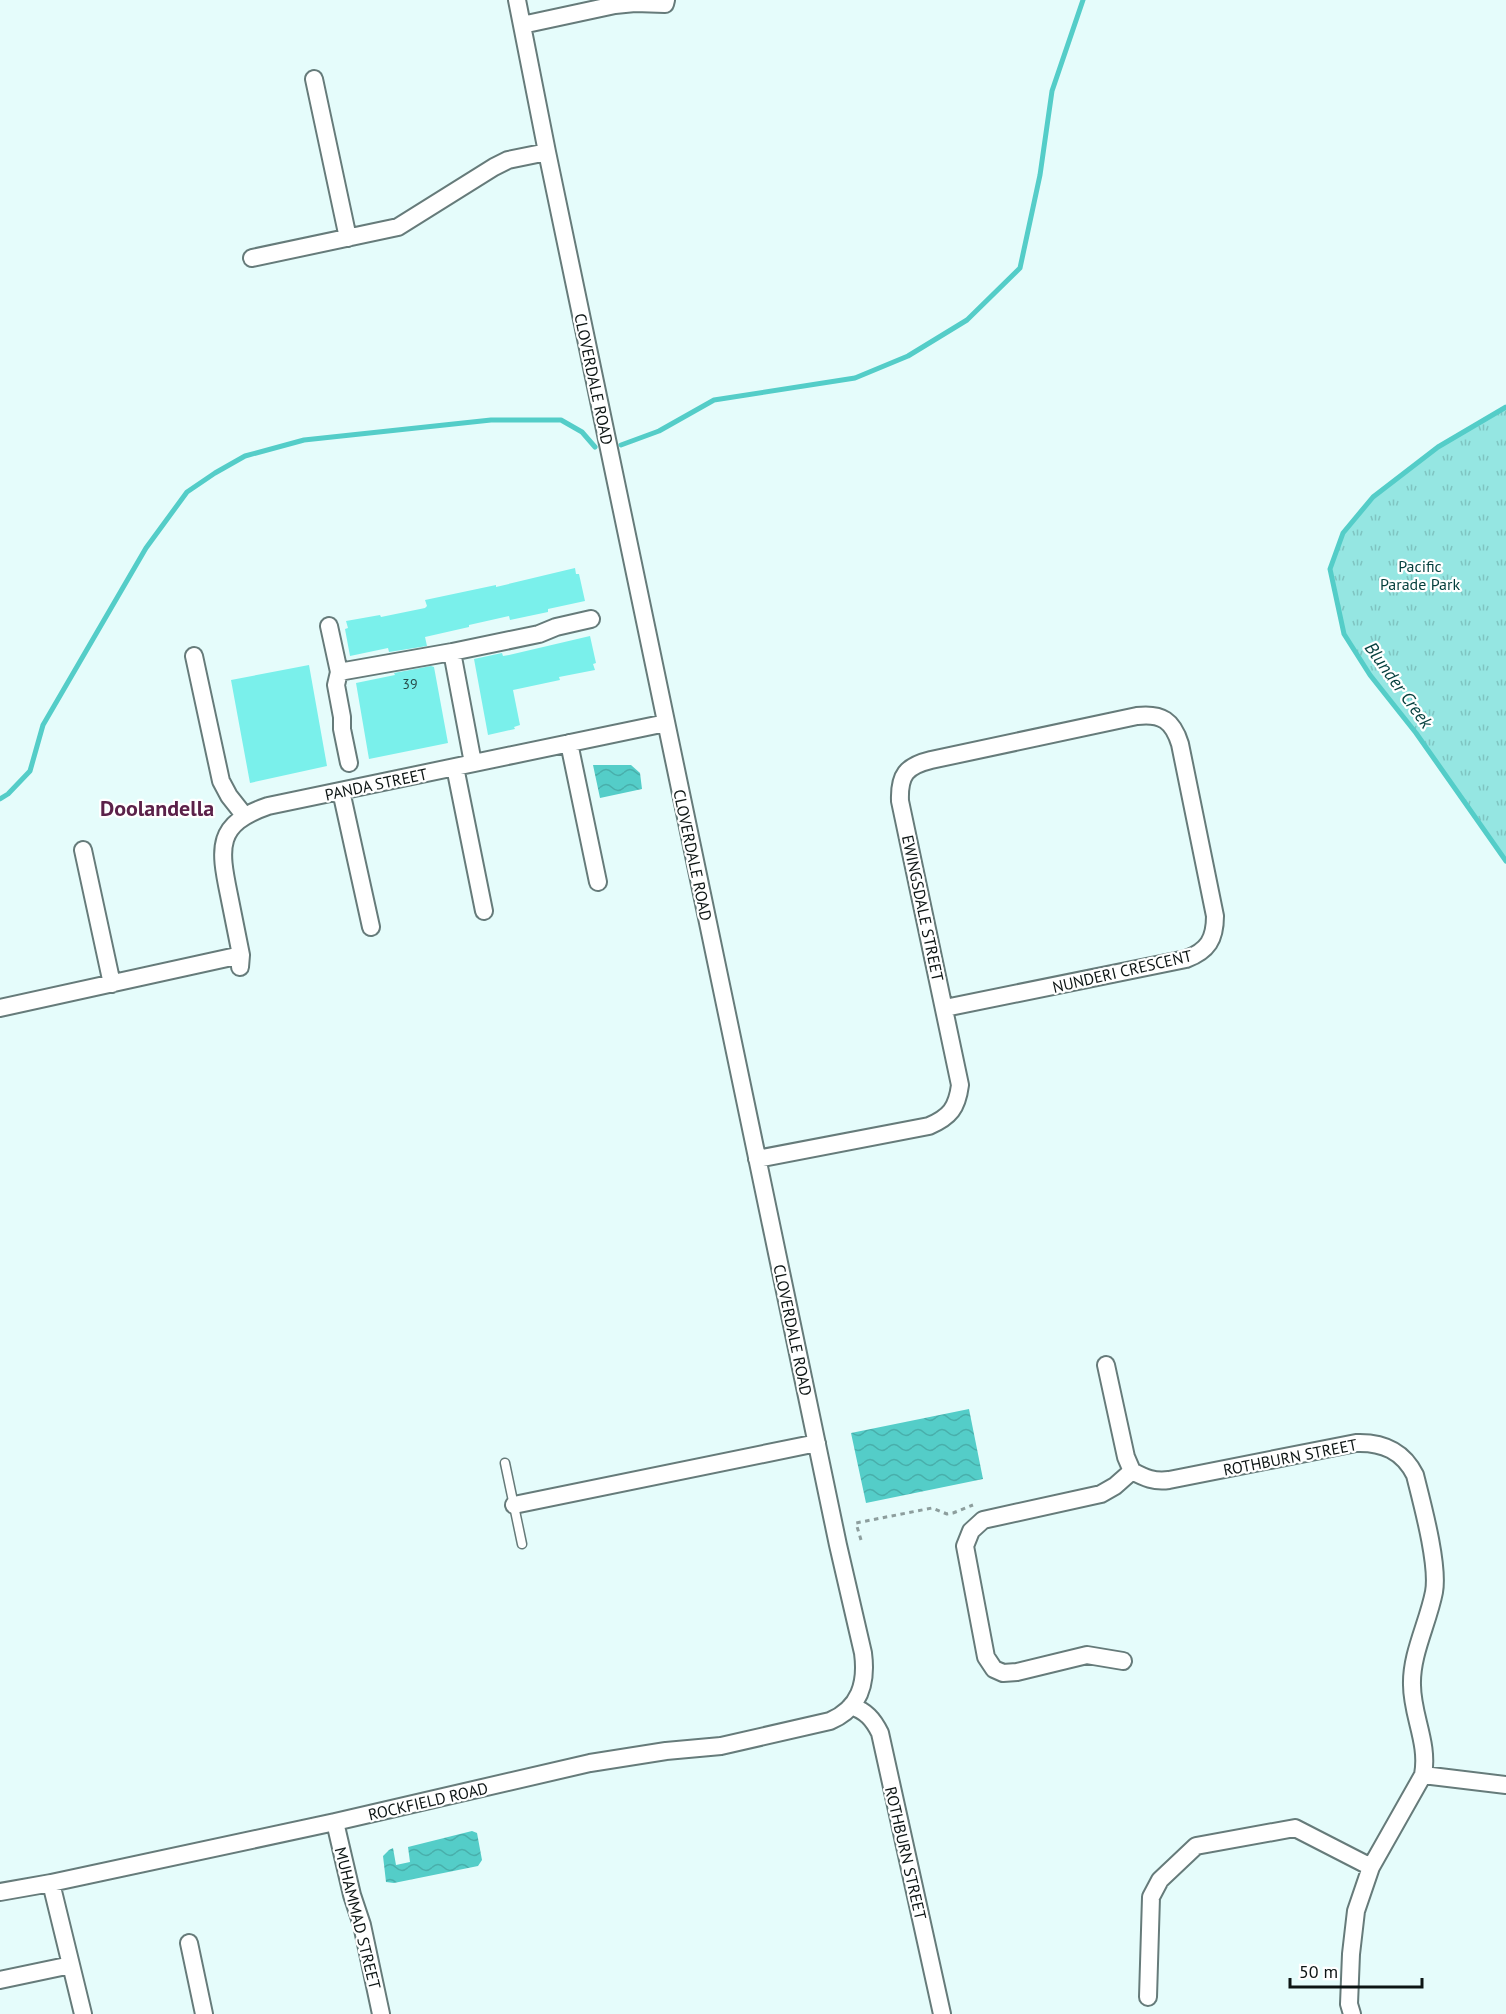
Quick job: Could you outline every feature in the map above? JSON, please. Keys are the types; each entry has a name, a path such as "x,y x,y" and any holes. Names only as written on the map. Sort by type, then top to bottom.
{"street":[{"name":"CLOVERDALE ROAD","path":"517,0 757,1159 863,1653 864,1683 851,1706"},
{"path":"522,25 614,3 665,4 666,0"},
{"path":"314,79 348,238"},
{"path":"252,258 398,227 494,166 508,160 547,152"},
{"path":"339,672 540,634 556,627 591,619"},
{"path":"329,626 339,672 336,685 349,763"},
{"path":"452,652 473,763"},
{"path":"0,1008 112,984 240,961 222,850 226,836 244,815 228,796 221,781 194,656"},
{"name":"EWINGSDALE STREET","path":"757,1159 928,1126 941,1121 955,1107 960,1085 900,801 902,779 910,767 931,760 1137,716 1157,716 1167,721"},
{"name":"NUNDERI CRESCENT","path":"945,1008 1186,959 1195,956 1209,945 1215,929 1215,916 1180,744 1174,728 1167,721"},
{"name":"PANDA STREET","path":"244,815 268,806 666,723"},
{"path":"569,743 598,882"},
{"path":"455,767 484,910"},
{"path":"341,791 371,927"},
{"path":"83,850 112,984"},
{"path":"1106,1365 1126,1457 1132,1471 1115,1486 1101,1494 984,1520 971,1531 967,1538 965,1553 986,1657 994,1669 1003,1673 1017,1672 1087,1655 1123,1661"},
{"name":"ROTHBURN STREET","path":"1132,1471 1146,1479 1169,1480 1371,1442 1402,1456 1415,1475 1436,1572 1434,1591 1413,1670 1412,1687 1426,1760 1423,1775 1371,1868 1356,1911 1349,2004 1352,2014"},
{"path":"514,1505 817,1443"},
{"name":"ROTHBURN STREET","path":"851,1706 864,1710 880,1733 942,2014"},
{"name":"ROCKFIELD ROAD","path":"0,1892 335,1822 590,1763 666,1751 721,1746 830,1721 842,1716 851,1706"},
{"path":"1423,1775 1506,1785"},
{"name":"MUHAMMAD STREET","path":"335,1822 352,1895 362,1925 381,2014"},
{"path":"1148,1998 1151,1897 1160,1880 1196,1846 1295,1828 1371,1868"},
{"path":"51,1883 83,2014"},
{"path":"189,1943 204,2014"},
{"path":"0,1980 71,1965"}],"lane":[{"path":"505,1463 522,1544"}],"path":[{"path":"861,1540 856,1523 932,1508 947,1514 978,1504 984,1520"}],"green space":[{"name":"Pacific Parade Park","path":"1506,407 1506,861 1416,733 1370,675 1344,634 1330,569 1343,533 1373,497 1438,447"}],"water":[{"path":"593,765 631,765 640,773 642,789 600,798"},
{"path":"969,1409 983,1479 866,1503 851,1433"},
{"path":"472,1831 477,1833 482,1860 478,1866 394,1883 386,1882 383,1856 389,1850 393,1848 396,1865 410,1862 408,1847"}],"building":[{"path":"575,568 576,574 579,574 585,601 548,609 548,612 510,620 509,616 425,637 427,646 389,652 388,648 350,656 345,629 348,628 346,621 425,608 427,606 425,600 496,585 496,587"},
{"path":"590,636 596,663 593,664 595,670 513,690 520,725 514,727 515,729 488,735 474,659 502,653 503,656 509,655"},
{"path":"309,665 327,766 250,783 231,680"},
{"path":"434,667 448,743 369,759 356,683"}],"waterway":[{"path":"621,445 659,431 714,400 855,378 908,356 967,320 1020,268 1040,175 1052,91 1083,0"},
{"name":"Blunder Creek","path":"1506,407 1438,447 1373,497 1343,533 1330,569 1344,634 1370,675 1416,733 1506,861"},
{"path":"0,799 8,794 30,771 43,725 146,548 187,492 215,473 245,456 304,440 491,420 561,420 582,432 595,447"}],"district":[{"name":"Doolandella","path":"157,808"}]}
